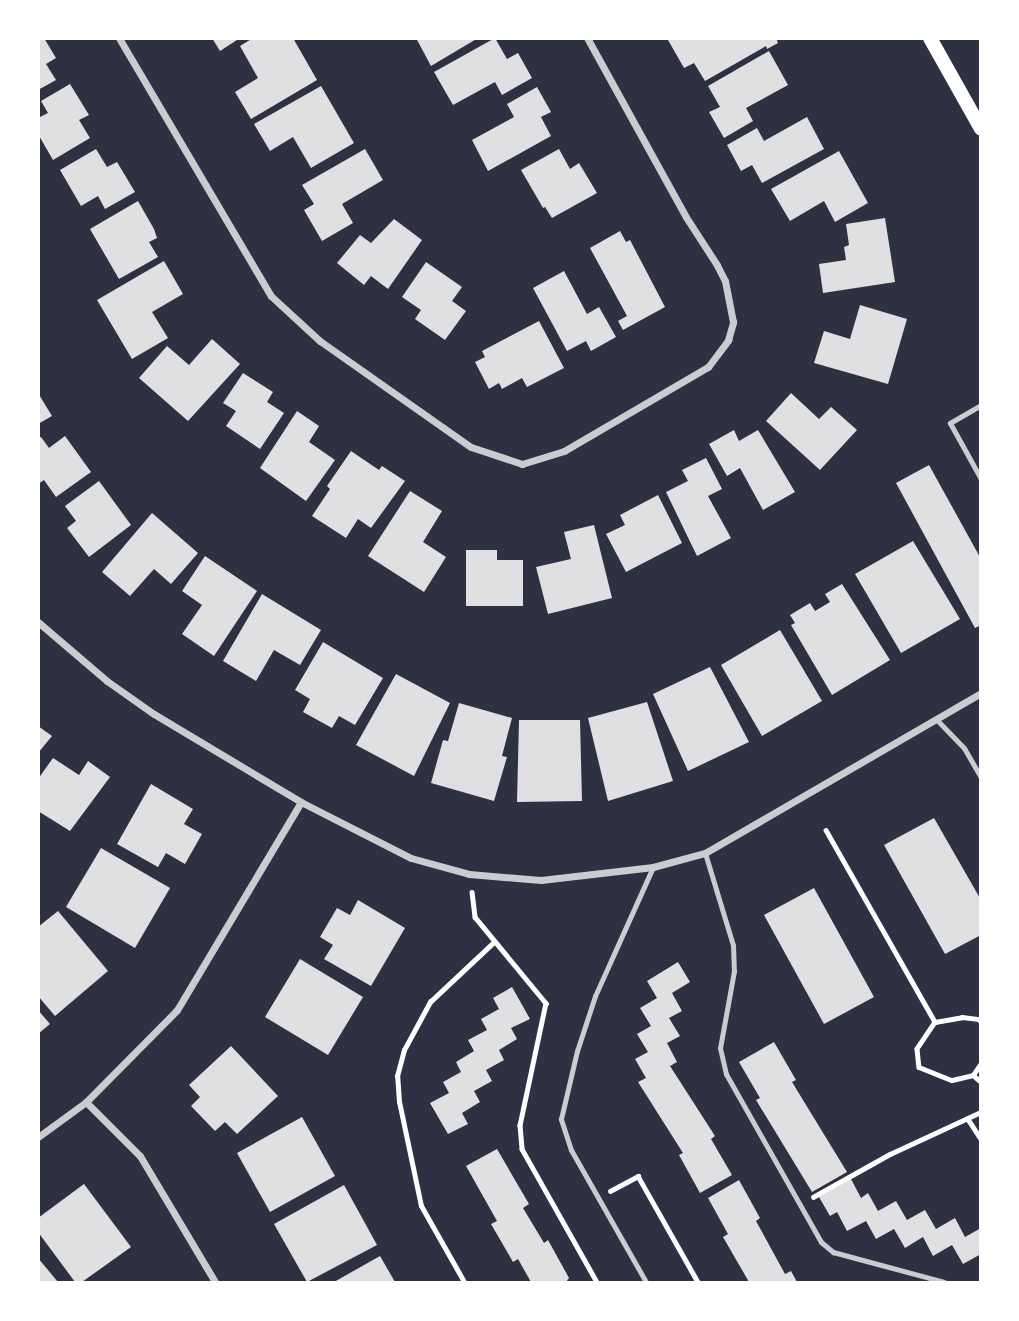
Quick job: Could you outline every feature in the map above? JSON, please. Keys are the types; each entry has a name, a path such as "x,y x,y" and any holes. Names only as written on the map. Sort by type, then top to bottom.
{"main road":[{"path":"930,38 981,129"}],"street":[{"path":"119,38 271,296 320,341 471,447 522,464 564,451 708,367 728,340 733,322 725,281 717,265 685,217 587,38"},
{"path":"38,622 107,681 154,714 301,802 411,858 469,874 541,880 653,867 705,853 981,693"},
{"path":"38,1137 86,1102 177,1010 301,802"},
{"path":"86,1102 139,1156 215,1283"}],"lane":[{"path":"981,405 950,423 977,466 981,479"},
{"path":"936,719 964,748 981,778"},
{"path":"705,853 733,945 734,971 720,1048 723,1063 821,1242 833,1252 944,1283"},
{"path":"646,1283 571,1150 561,1119 577,1051 595,996 653,867"}],"path":[{"path":"826,830 935,1022"},
{"path":"469,874 475,917 546,1003 520,1125 522,1149 597,1283"},
{"path":"464,1283 421,1206 399,1102 397,1076 404,1050 430,1002 494,942"},
{"path":"981,1022 962,1017 935,1022 917,1049 919,1067 952,1080 974,1075 981,1063"},
{"path":"974,1075 981,1082"},
{"path":"800,1204 890,1154 981,1112"},
{"path":"968,1119 981,1139"},
{"path":"598,1197 638,1176 698,1283"}],"building":[{"path":"38,38 44,38 56,58 46,64 56,80 38,90"},
{"path":"212,38 240,38 220,51"},
{"path":"253,38 293,38 317,80 251,119 235,92 258,78 240,46"},
{"path":"416,38 478,38 431,66"},
{"path":"495,38 507,59 518,53 532,78 502,95 495,82 453,105 434,72"},
{"path":"776,38 778,43 767,49 766,46 705,81 694,63 684,68 668,40"},
{"path":"769,51 788,85 746,108 753,121 724,138 709,112 720,107 708,86"},
{"path":"70,84 89,115 79,120 90,138 53,160 38,134 38,118 48,113 41,101"},
{"path":"321,86 354,143 311,168 293,137 270,151 254,124"},
{"path":"537,87 551,112 541,117 551,136 488,171 472,140 514,117 507,104"},
{"path":"807,117 824,149 762,183 752,165 741,171 727,145 757,128 764,141"},
{"path":"96,149 107,167 117,162 135,192 105,209 98,196 81,206 60,170"},
{"path":"365,149 383,180 342,204 353,223 322,241 304,210 314,204 302,185"},
{"path":"559,149 570,169 579,163 597,193 552,218 545,207 543,208 521,170"},
{"path":"839,151 868,203 835,222 824,201 790,221 771,189"},
{"path":"138,201 154,229 157,238 149,242 158,257 119,279 90,229"},
{"path":"885,218 895,282 823,293 819,264 846,260 844,247 849,245 846,224"},
{"path":"394,219 422,240 388,289 371,276 364,285 337,263 360,235 371,243"},
{"path":"620,231 626,242 630,240 665,307 623,330 618,321 627,316 590,248"},
{"path":"164,261 183,294 152,312 168,338 132,359 97,300"},
{"path":"426,262 462,287 452,301 466,311 445,340 415,319 421,310 402,297"},
{"path":"564,271 587,314 599,307 616,337 591,351 586,341 567,351 533,288"},
{"path":"860,305 907,319 888,384 814,363 824,331 850,339"},
{"path":"539,321 564,368 527,387 522,378 502,389 499,383 489,389 475,362 485,357 482,351"},
{"path":"212,339 240,364 188,421 139,378 167,346 189,365"},
{"path":"243,373 273,392 267,402 284,413 260,449 226,426 236,411 223,403"},
{"path":"38,393 52,416 38,424"},
{"path":"791,393 819,419 831,407 857,430 820,470 766,421"},
{"path":"297,411 319,426 309,442 335,460 306,501 260,468"},
{"path":"734,430 739,441 758,430 795,492 763,510 740,468 727,476 709,444"},
{"path":"65,436 91,472 56,497 44,480 38,484 38,438 41,437 49,448"},
{"path":"351,451 379,470 382,466 405,481 371,528 358,519 346,538 312,516 330,489 327,486"},
{"path":"706,458 722,489 708,496 731,538 697,556 666,492 688,481 682,470"},
{"path":"929,465 981,559 981,625 975,628 896,483"},
{"path":"99,481 131,525 89,557 67,528 76,521 65,506"},
{"path":"410,491 442,511 423,542 446,557 424,592 368,556"},
{"path":"658,495 682,543 626,572 606,534 625,525 620,515"},
{"path":"152,513 198,553 171,584 154,569 130,596 102,572"},
{"path":"594,525 612,598 548,614 536,567 571,559 564,532"},
{"path":"913,541 960,619 901,653 855,574"},
{"path":"466,550 497,550 497,560 523,560 523,606 466,606"},
{"path":"205,556 257,591 214,656 182,634 202,605 182,591"},
{"path":"842,584 890,660 832,695 791,625 795,623 790,615 810,603 815,611 830,602 825,594"},
{"path":"262,594 321,630 300,665 274,650 256,681 223,661"},
{"path":"780,630 822,701 762,736 721,665"},
{"path":"323,642 383,678 355,725 339,716 332,728 303,712 310,699 295,690"},
{"path":"710,667 749,742 688,771 653,694"},
{"path":"396,674 450,703 414,776 356,745"},
{"path":"647,702 673,781 608,801 588,718"},
{"path":"459,703 512,718 502,756 507,757 494,801 431,783 443,740 448,741"},
{"path":"519,720 580,720 582,801 517,802"},
{"path":"38,726 52,736 38,753"},
{"path":"53,758 79,775 88,761 110,777 70,831 38,811 38,779"},
{"path":"151,784 193,809 184,824 202,834 185,864 166,853 158,867 117,844"},
{"path":"934,818 981,900 981,935 945,954 884,845"},
{"path":"101,848 170,888 135,948 66,907"},
{"path":"814,888 874,997 824,1024 764,915"},
{"path":"358,900 405,928 371,986 324,959 333,945 320,937 337,908 350,915"},
{"path":"58,911 108,971 55,1016 38,996 38,927"},
{"path":"300,959 363,997 328,1055 265,1017"},
{"path":"678,962 690,982 672,993 682,1011 669,1018 680,1036 667,1043 677,1062 670,1066 715,1136 711,1139 732,1175 700,1193 679,1155 683,1153 638,1082 646,1078 635,1059 648,1052 637,1034 651,1026 640,1008 657,998 647,981"},
{"path":"512,987 530,1019 511,1028 517,1039 499,1050 504,1060 486,1070 492,1081 474,1091 480,1102 462,1113 468,1124 448,1134 430,1103 449,1093 443,1082 461,1072 456,1062 474,1051 468,1040 487,1030 481,1019 499,1009 493,998"},
{"path":"38,1010 50,1024 38,1034"},
{"path":"774,1042 796,1080 792,1082 847,1172 812,1192 756,1100 760,1098 739,1062"},
{"path":"231,1046 278,1096 237,1134 225,1122 215,1131 191,1106 200,1097 189,1085"},
{"path":"302,1117 335,1176 270,1212 237,1153"},
{"path":"497,1149 529,1204 523,1208 544,1243 548,1240 569,1278 566,1282 531,1282 518,1259 513,1262 491,1224 497,1221 466,1166"},
{"path":"851,1179 861,1198 868,1193 878,1211 896,1201 907,1220 925,1210 936,1229 955,1218 965,1237 981,1228 981,1254 963,1264 952,1245 933,1256 923,1237 905,1248 894,1229 876,1239 866,1221 847,1231 837,1212 830,1216 819,1197"},
{"path":"739,1180 760,1218 756,1221 785,1274 791,1271 797,1282 749,1282 723,1237 728,1234 708,1198"},
{"path":"84,1184 131,1247 82,1282 75,1282 38,1232 38,1218"},
{"path":"344,1185 377,1245 307,1282 274,1224"},
{"path":"380,1256 395,1282 334,1282"},
{"path":"38,1258 58,1282 38,1282"}]}
